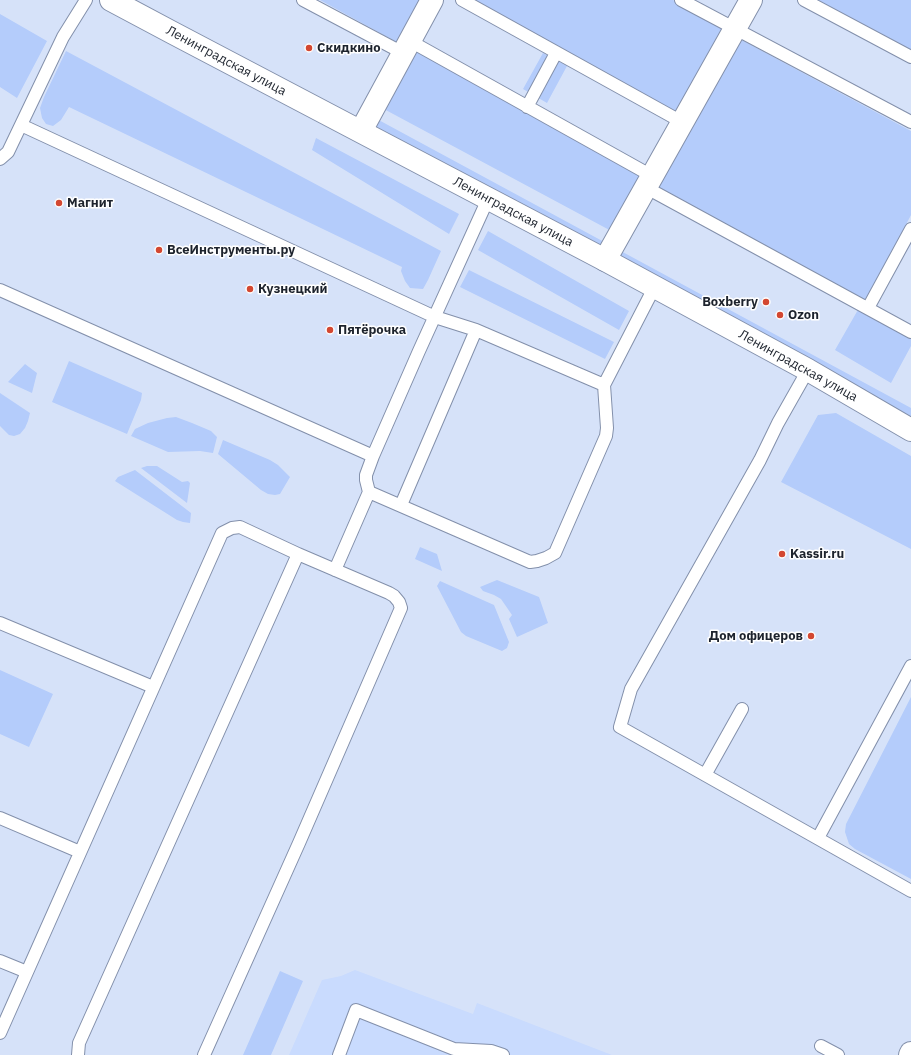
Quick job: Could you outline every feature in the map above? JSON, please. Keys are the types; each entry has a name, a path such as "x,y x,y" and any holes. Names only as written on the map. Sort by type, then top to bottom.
{"main road":[{"name":"Ленинградская улица","path":"111,0 654,286 808,370 911,430"},
{"path":"361,131 432,0"},
{"path":"605,260 751,0"}],"lane":[{"path":"0,158 8,152 63,37 86,0"},
{"path":"303,0 407,47 527,107 648,182 911,332"},
{"path":"462,0 682,122"},
{"path":"681,0 911,122"},
{"path":"804,0 911,57"},
{"path":"527,107 556,53"},
{"path":"21,125 435,317 476,330 604,385"},
{"path":"334,570 369,492 366,475 373,456 488,199"},
{"path":"868,308 911,229"},
{"path":"369,492 530,562 537,561 555,553 606,436 607,428 604,385 654,286"},
{"path":"0,290 373,456"},
{"path":"401,506 476,330"},
{"path":"808,370 778,423 760,460 631,689 620,727 911,891"},
{"path":"0,1033 222,533 232,528 240,527 334,570 389,593 399,602 401,608 299,843 204,1055"},
{"path":"78,1055 79,1043 298,554"},
{"path":"0,623 154,687"},
{"path":"818,838 911,666"},
{"path":"705,775 742,709"},
{"path":"0,818 80,852"},
{"path":"0,961 27,972"},
{"path":"339,1055 356,1010 454,1049 492,1051 503,1055"},
{"path":"821,1046 838,1055"}],"shaded area":[{"path":"320,0 424,0 400,44"},
{"path":"470,0 673,0 730,31 680,117"},
{"path":"815,0 911,0 911,52"},
{"path":"0,14 47,41 17,98 0,87"},
{"path":"736,37 911,131 911,215 866,301 652,185"},
{"path":"411,48 646,179 615,233 382,108"},
{"path":"66,51 441,251 423,289 410,288 401,271 402,267 69,107 61,120 53,126 46,124 42,118 40,108"},
{"path":"543,53 567,66 547,103 523,89"},
{"path":"375,118 911,408 911,416 370,127"},
{"path":"316,138 459,214 449,234 312,150"},
{"path":"488,231 629,311 619,330 478,250"},
{"path":"469,270 614,342 605,359 460,287"},
{"path":"859,308 911,336 911,346 891,383 835,350"},
{"path":"69,361 142,393 141,400 127,434 52,402"},
{"path":"25,364 37,373 32,393 8,382"},
{"path":"0,393 30,413 25,428 20,434 14,436 9,435 0,426"},
{"path":"836,413 911,456 911,549 781,482 818,415"},
{"path":"176,417 211,431 217,437 213,453 200,451 168,452 131,436 135,429 148,423"},
{"path":"223,440 270,460 278,465 290,477 280,494 268,494 261,490 218,454"},
{"path":"147,466 157,466 182,482 188,481 190,483 187,503 141,468"},
{"path":"135,470 191,513 190,523 177,520 115,481 118,477"},
{"path":"420,547 437,554 442,571 415,559"},
{"path":"497,580 539,597 548,623 517,637 509,619 512,615 501,599 483,591 480,587"},
{"path":"440,581 494,605 509,642 507,648 502,651 466,636 461,632 437,586"},
{"path":"0,670 53,694 29,747 0,734"},
{"path":"911,697 911,879 855,849 849,844 845,832 846,824"},
{"path":"355,970 473,1014 477,1003 612,1055 289,1055 322,980 341,976"},
{"path":"280,971 303,981 271,1055 243,1055"}],"place":[{"name":"Скидкино","path":"309,48"},
{"name":"Магнит","path":"59,203"},
{"name":"ВсеИнструменты.ру","path":"159,250"},
{"name":"Кузнецкий","path":"250,289"},
{"name":"Boxberry","path":"766,302"},
{"name":"Ozon","path":"780,315"},
{"name":"Пятёрочка","path":"330,330"},
{"name":"Kassir.ru","path":"782,554"},
{"name":"Дом офицеров","path":"811,636"}]}
